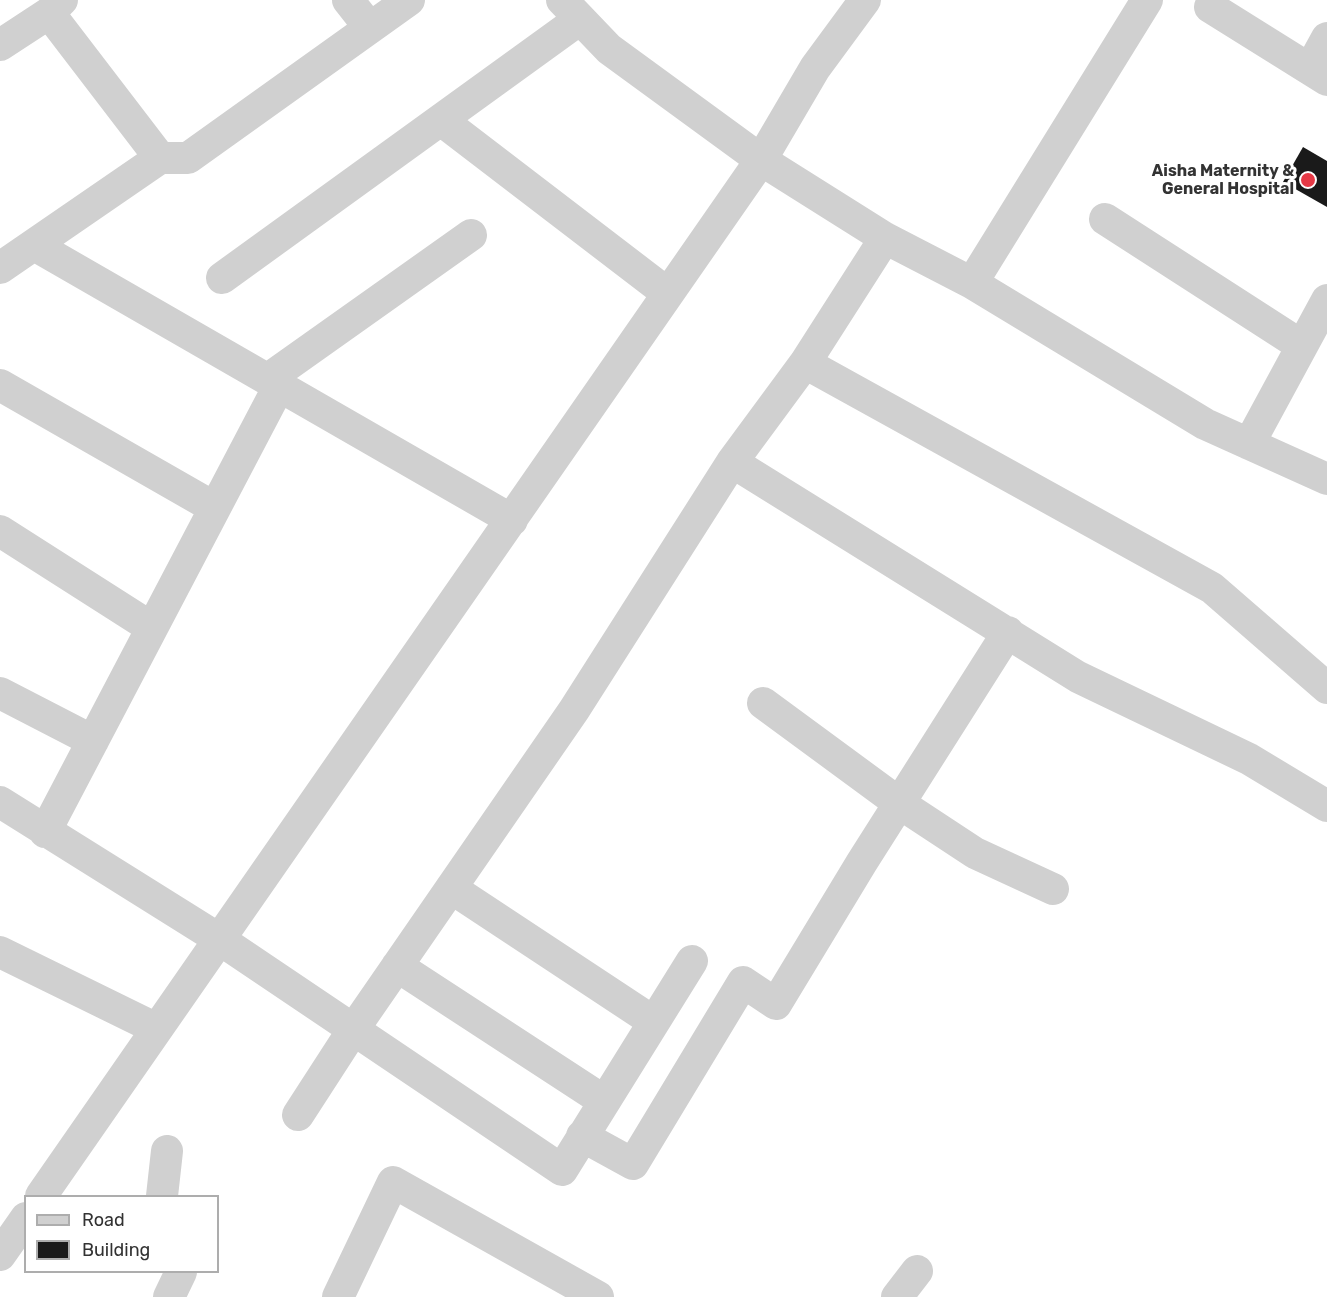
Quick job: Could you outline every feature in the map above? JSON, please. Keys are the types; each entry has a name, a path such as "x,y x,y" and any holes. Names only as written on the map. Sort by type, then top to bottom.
{"street":[{"path":"348,0 370,28"},
{"path":"14,251 160,158 188,158 409,0"},
{"path":"42,1195 761,160 815,68 865,0"},
{"path":"972,283 1147,0"},
{"path":"0,45 55,6 160,158"},
{"path":"1210,7 1318,74 1327,38"},
{"path":"222,278 441,120 571,9 609,49 761,160 885,238 972,283 1205,424 1327,478"},
{"path":"441,120 667,293"},
{"path":"1105,219 1302,346"},
{"path":"45,832 215,508 273,382 471,235"},
{"path":"298,1115 353,1030 574,710 732,462 805,363 885,238"},
{"path":"14,251 273,382 512,520"},
{"path":"1249,444 1327,300"},
{"path":"805,363 1212,588 1327,688"},
{"path":"0,385 215,508"},
{"path":"732,462 1078,677 1249,759 1327,806"},
{"path":"0,531 152,628"},
{"path":"582,1136 633,1164 743,982 776,1004 899,803 1008,632"},
{"path":"0,693 93,741"},
{"path":"763,703 899,803 975,853 1053,889"},
{"path":"0,802 219,939 562,1170 692,961"},
{"path":"451,888 654,1022"},
{"path":"0,952 157,1029"},
{"path":"397,966 604,1101"},
{"path":"162,1195 167,1151"},
{"path":"338,1297 393,1182 598,1297"},
{"path":"0,1255 24,1221"},
{"path":"897,1297 917,1271"},
{"path":"169,1297 181,1273"}],"building":[{"path":"1303,147 1327,161 1327,207 1283,182"}],"place":[{"name":"Aisha Maternity & General Hospital","path":"1308,180"}]}
